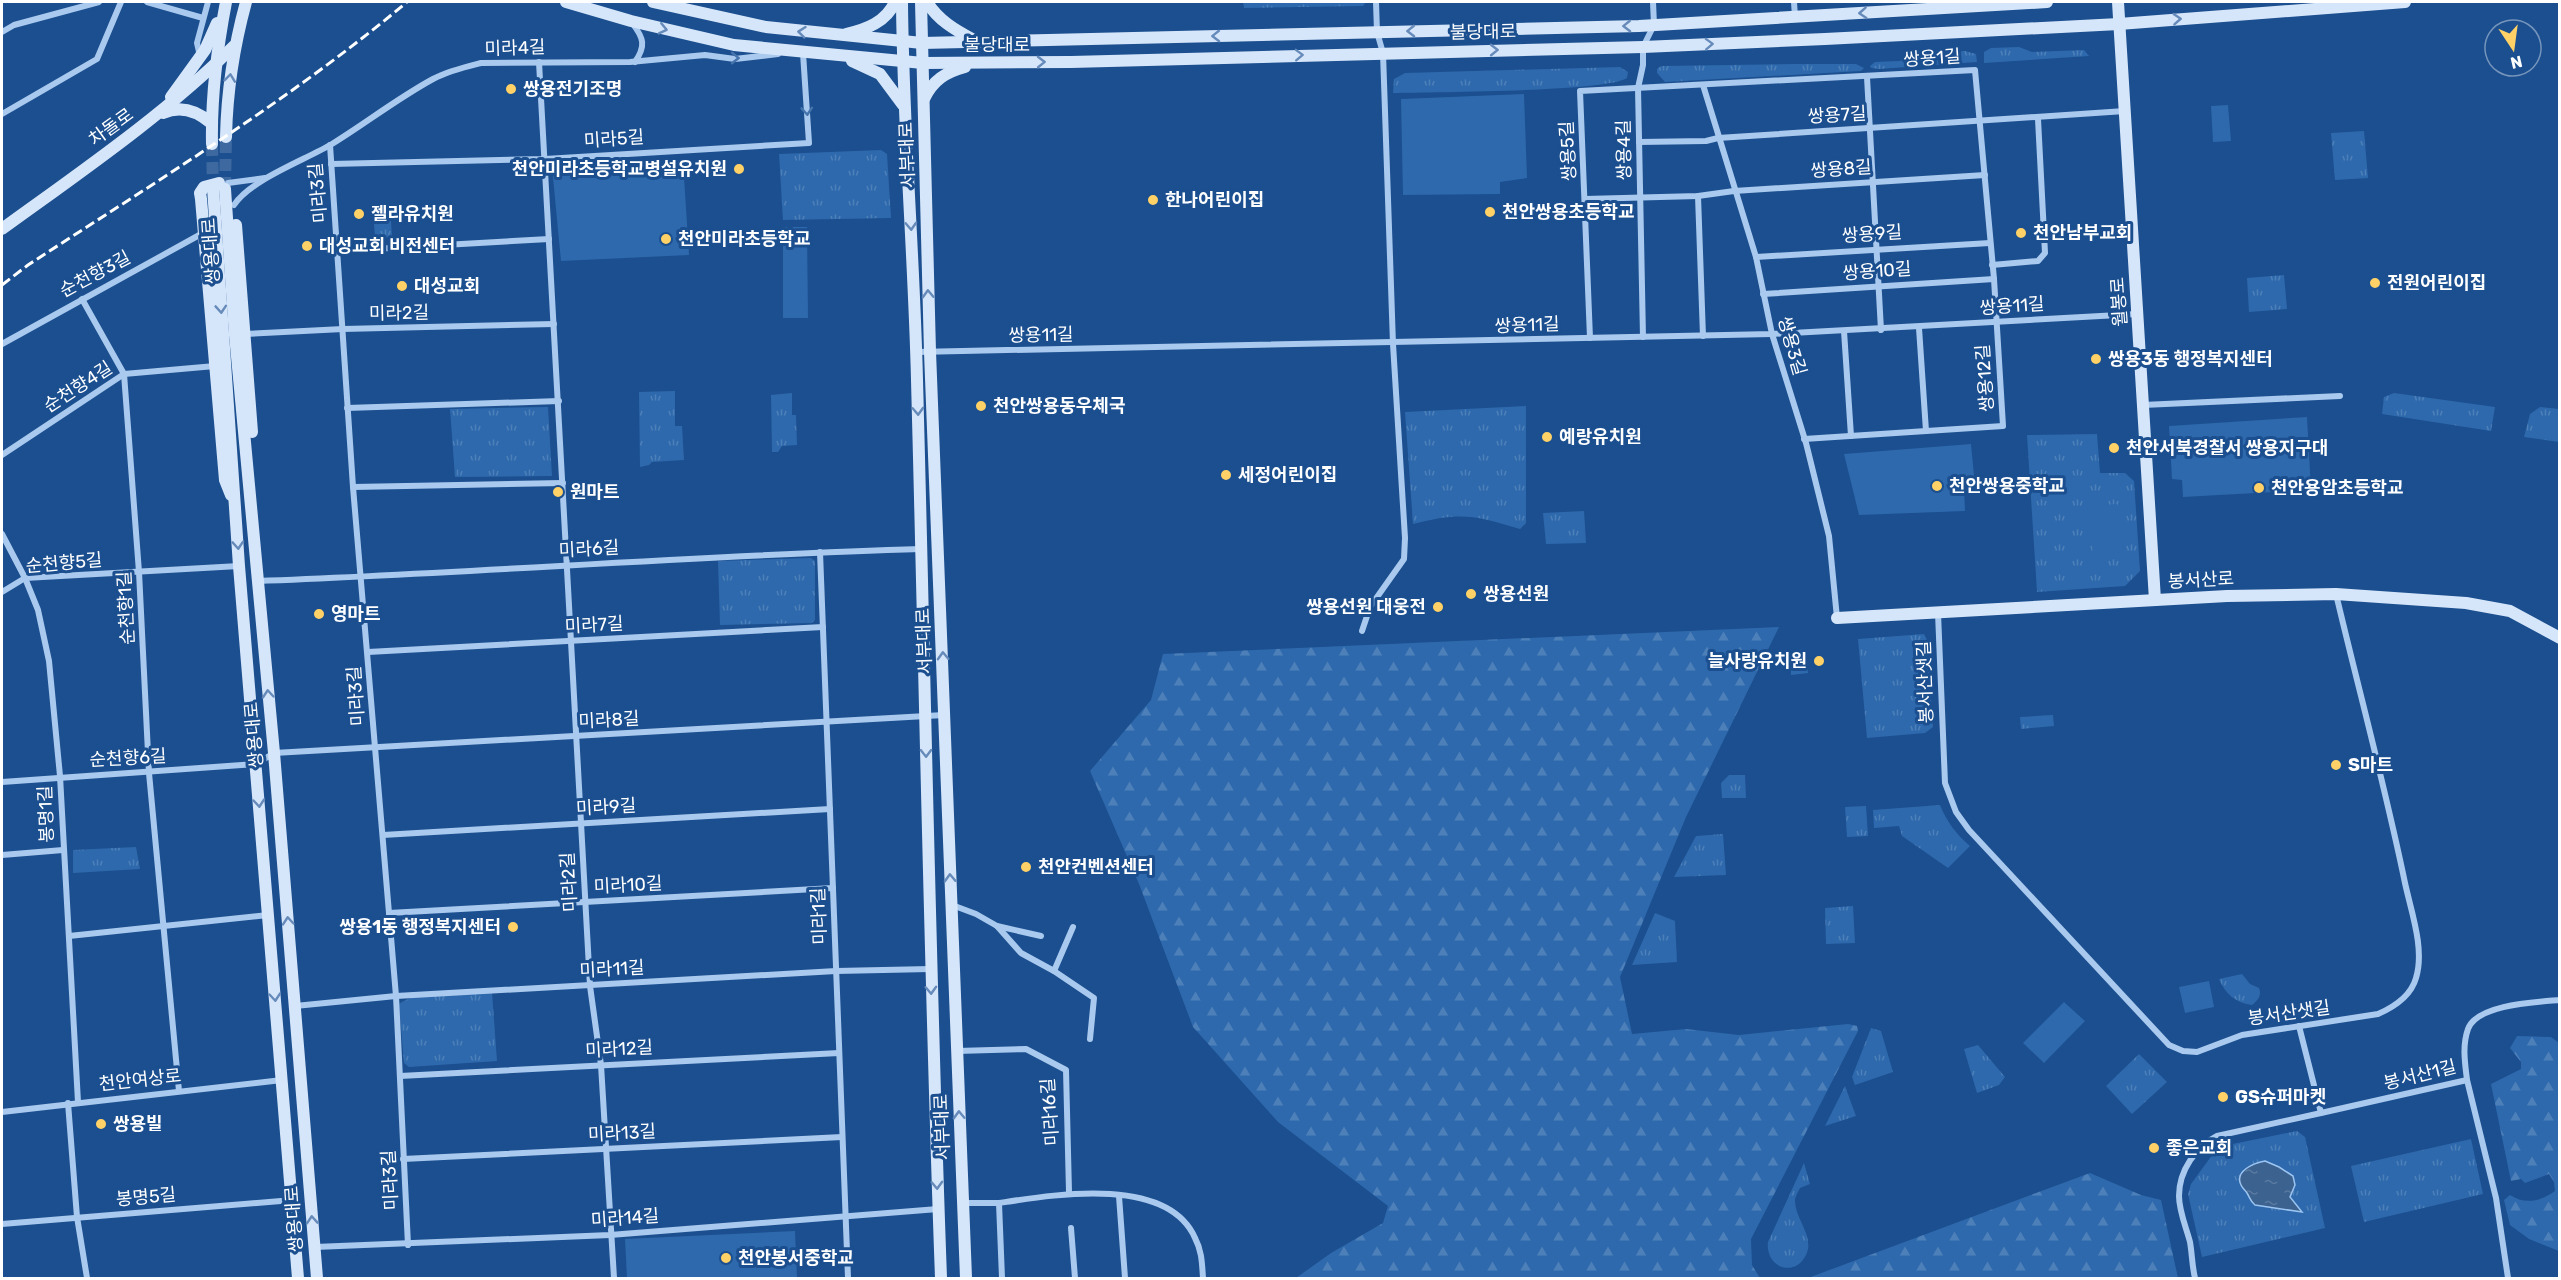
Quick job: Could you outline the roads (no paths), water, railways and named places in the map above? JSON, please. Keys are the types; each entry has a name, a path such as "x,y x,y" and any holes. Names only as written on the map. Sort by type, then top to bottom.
{"main road":[{"path":"226,136 227,104 234,46 246,2"},
{"name":"불당대로","path":"566,2 631,21 734,45 922,63 1383,53 2119,24 2405,2"},
{"name":"불당대로","path":"653,2 766,27 836,36 922,43 1654,25 2048,2"},
{"path":"836,36 877,23 892,9 895,2"},
{"name":"서부대로","path":"902,2 902,62 917,352 930,969 941,1278"},
{"name":"서부대로","path":"921,2 930,352 966,1278"},
{"path":"927,2 932,11 953,29 978,42"},
{"name":"월봉로","path":"2118,2 2155,598"},
{"path":"157,116 200,57 226,3"},
{"path":"212,144 215,65 226,3"},
{"name":"차돌로","path":"2,229 157,116 234,46"},
{"path":"828,55 857,63 880,74 904,107"},
{"path":"923,100 937,79 948,72 982,62"},
{"path":"157,116 171,110 186,109 197,112 211,123"},
{"path":"235,504 225,480 203,233 200,193 209,184 234,190 257,503 252,526"},
{"name":"쌍용대로","path":"222,187 239,566 298,1278"},
{"name":"쌍용대로","path":"222,187 274,753 317,1278"},
{"name":"봉서산로","path":"1837,615 2335,588 2466,597 2512,605 2559,630"},
{"name":"봉서산로","path":"1837,615 1938,613 2155,598 2336,594 2466,603 2510,611 2559,638"}],"street":[{"path":"2,32 14,25 99,2"},
{"path":"2,114 97,59 121,2"},
{"path":"147,2 203,18"},
{"path":"200,57 197,43 208,2"},
{"path":"1362,631 1370,607 1404,559 1405,532 1393,344 1383,53 1377,32 1376,2"},
{"path":"1645,42 1654,25 1653,2"},
{"path":"1794,2 1795,18"},
{"path":"631,21 643,39 642,51 635,62"},
{"name":"쌍용4길","path":"1643,337 1638,88 1645,42"},
{"name":"미라4길","path":"234,205 243,194 268,178 330,145 434,79 481,63 635,62 705,55 735,59 797,52"},
{"name":"미라5길","path":"331,164 545,159 809,143 797,52"},
{"name":"미라2길","path":"539,62 590,986 601,1065 614,1278"},
{"name":"쌍용1길","path":"1638,88 1975,70 1994,279 1995,322"},
{"path":"1866,77 1881,330"},
{"name":"쌍용3길","path":"1702,86 1756,257 1772,334 1804,439 1829,536 1837,615"},
{"name":"쌍용5길","path":"1590,338 1580,92 1638,88"},
{"name":"쌍용7길","path":"1639,142 1706,141 1718,138 2038,119 2125,111"},
{"path":"1992,265 2038,261 2045,253 2038,119"},
{"name":"미라3길","path":"330,145 352,488 362,577 396,996 408,1245"},
{"name":"쌍용8길","path":"1585,199 1698,196 1734,191 1985,175"},
{"path":"222,187 268,178"},
{"path":"1698,196 1703,336"},
{"name":"순천향3길","path":"2,344 203,233"},
{"path":"338,251 549,239"},
{"name":"쌍용9길","path":"1756,257 1990,243"},
{"name":"쌍용10길","path":"1763,294 1994,279"},
{"name":"순천향1길","path":"82,299 124,374 139,572 149,773 179,1091"},
{"name":"쌍용11길","path":"917,352 1393,344 1844,332 2138,314"},
{"name":"쌍용12길","path":"1804,439 2003,426 1995,322"},
{"name":"미라2길","path":"244,334 343,329 554,324"},
{"path":"1919,328 1926,431"},
{"path":"1844,332 1851,436"},
{"name":"순천향4길","path":"2,455 124,374 215,366"},
{"path":"2143,405 2340,396"},
{"path":"346,408 559,401"},
{"path":"352,488 563,483"},
{"name":"봉명1길","path":"2,534 25,578 45,634 60,776 78,1102"},
{"name":"미라6길","path":"257,581 820,552 922,549"},
{"name":"미라1길","path":"820,552 848,1278"},
{"name":"순천향5길","path":"2,592 25,578 239,566"},
{"name":"봉서산샛길","path":"1938,613 1945,783 1956,812 1969,830 2169,1045 2183,1051 2198,1052 2242,1035 2378,1014 2393,1008 2406,996 2416,978 2418,951 2396,833 2336,594"},
{"name":"미라7길","path":"368,652 822,627"},
{"name":"미라8길","path":"274,753 945,715"},
{"path":"256,764 274,753"},
{"name":"순천향6길","path":"2,782 60,776 149,773 256,764"},
{"name":"미라9길","path":"383,835 831,810"},
{"path":"2,855 63,850"},
{"name":"미라10길","path":"389,913 833,888"},
{"path":"951,904 997,926 1041,936"},
{"path":"69,936 268,915"},
{"path":"997,926 1022,953 1094,998 1090,1039"},
{"path":"1054,971 1073,927"},
{"name":"미라11길","path":"295,1006 396,996 836,971 930,969"},
{"name":"봉서산1길","path":"2194,1278 2190,1259 2191,1246 2179,1198 2180,1185 2188,1163 2204,1143 2217,1136 2467,1080 2464,1051 2468,1026 2487,1011 2507,1006 2559,1000"},
{"path":"2299,1026 2321,1113"},
{"name":"미라16길","path":"956,1051 1026,1049 1066,1070 1069,1192"},
{"name":"미라12길","path":"400,1076 839,1053"},
{"name":"천안여상로","path":"2,1112 282,1080"},
{"path":"2467,1080 2496,1198 2508,1278"},
{"path":"69,1103 77,1217 87,1278"},
{"name":"미라13길","path":"404,1159 842,1137"},
{"path":"963,1203 999,1203 1069,1192 1136,1197 1164,1207 1181,1218 1195,1236 1202,1257 1203,1278"},
{"path":"1119,1196 1125,1278"},
{"name":"봉명5길","path":"2,1224 293,1200"},
{"path":"999,1203 1002,1278"},
{"name":"미라14길","path":"314,1247 408,1245 610,1234 938,1209"},
{"path":"1071,1228 1075,1278"}],"water":[{"path":"2265,1161 2293,1176 2295,1185 2290,1197 2302,1212 2255,1205 2251,1201 2241,1185 2240,1176 2246,1168"}],"tunnel":[{"path":"225,189 226,137"},
{"path":"212,144 213,188"}],"railway":[{"path":"2,285 28,265 270,106 317,73 407,2"}],"place":[{"name":"쌍용전기조명","path":"511,89"},
{"name":"천안미라초등학교병설유치원","path":"739,169"},
{"name":"한나어린이집","path":"1153,200"},
{"name":"천안쌍용초등학교","path":"1490,212"},
{"name":"젤라유치원","path":"359,214"},
{"name":"천안남부교회","path":"2021,233"},
{"name":"천안미라초등학교","path":"666,239"},
{"name":"대성교회 비전센터","path":"307,246"},
{"name":"전원어린이집","path":"2375,283"},
{"name":"대성교회","path":"402,286"},
{"name":"쌍용3동 행정복지센터","path":"2096,359"},
{"name":"천안쌍용동우체국","path":"981,406"},
{"name":"예랑유치원","path":"1547,437"},
{"name":"천안서북경찰서 쌍용지구대","path":"2114,448"},
{"name":"세정어린이집","path":"1226,475"},
{"name":"천안쌍용중학교","path":"1937,486"},
{"name":"천안용암초등학교","path":"2259,488"},
{"name":"원마트","path":"558,492"},
{"name":"쌍용선원","path":"1471,594"},
{"name":"쌍용선원 대웅전","path":"1438,607"},
{"name":"영마트","path":"319,614"},
{"name":"늘사랑유치원","path":"1819,661"},
{"name":"S마트","path":"2336,765"},
{"name":"천안컨벤션센터","path":"1026,867"},
{"name":"쌍용1동 행정복지센터","path":"513,927"},
{"name":"GS슈퍼마켓","path":"2223,1097"},
{"name":"쌍용빌","path":"101,1124"},
{"name":"좋은교회","path":"2154,1148"},
{"name":"천안봉서중학교","path":"726,1258"}]}
